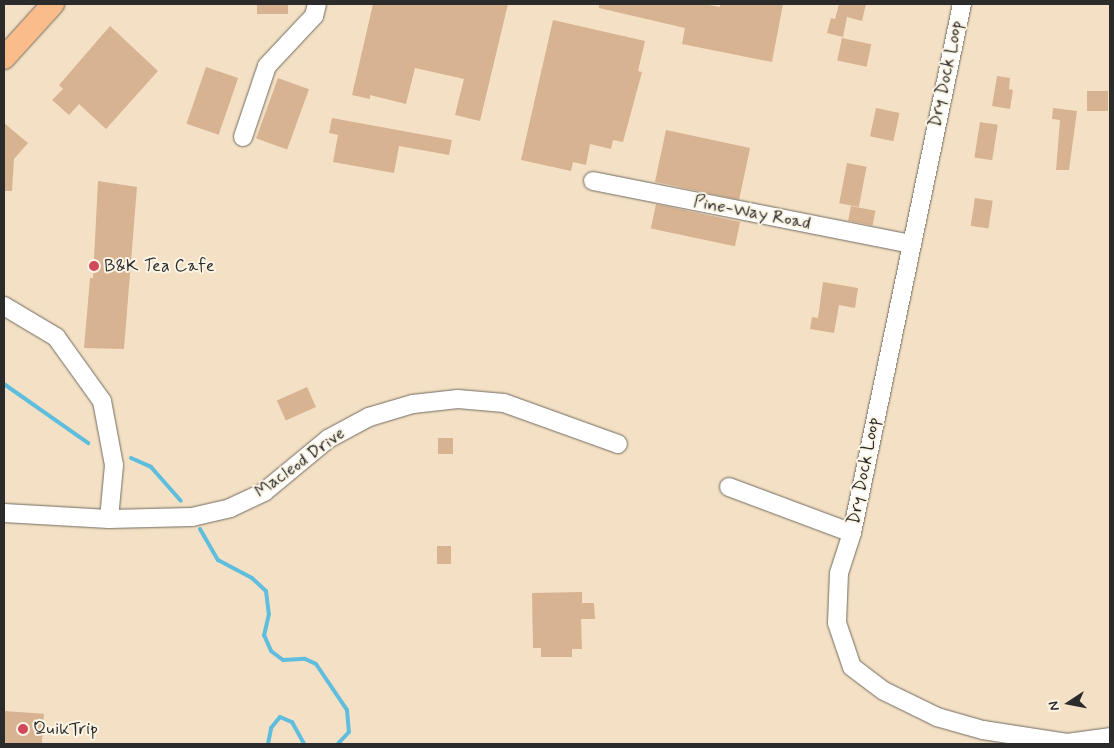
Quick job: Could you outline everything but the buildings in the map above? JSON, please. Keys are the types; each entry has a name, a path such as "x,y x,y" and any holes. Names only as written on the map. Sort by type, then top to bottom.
{"main road":[{"path":"4,58 53,4"}],"street":[{"path":"243,137 267,66 314,16 317,4"},
{"name":"Dry Dock Loop","path":"962,4 910,244 852,532 840,572 837,623 852,667 884,691 937,717 983,730 1067,743 1110,737"},
{"name":"Pine-Way Road","path":"593,181 910,244"},
{"path":"4,306 56,337 102,401 114,465 109,519"},
{"name":"Macleod Drive","path":"4,513 109,519 192,517 230,508 264,492 328,439 369,417 413,404 458,400 504,404 618,444"},
{"path":"729,487 852,532"}],"waterway":[{"path":"4,384 88,443"},
{"path":"131,458 151,467 181,501"},
{"path":"200,529 218,560 252,578 266,591 269,614 264,635 271,651 283,660 305,659 316,664 347,710 349,732 338,744"},
{"path":"268,744 271,728 280,717 292,722 304,744"}],"place":[{"name":"B&K Tea Cafe","path":"94,266"},
{"name":"QuikTrip","path":"23,729"}]}
